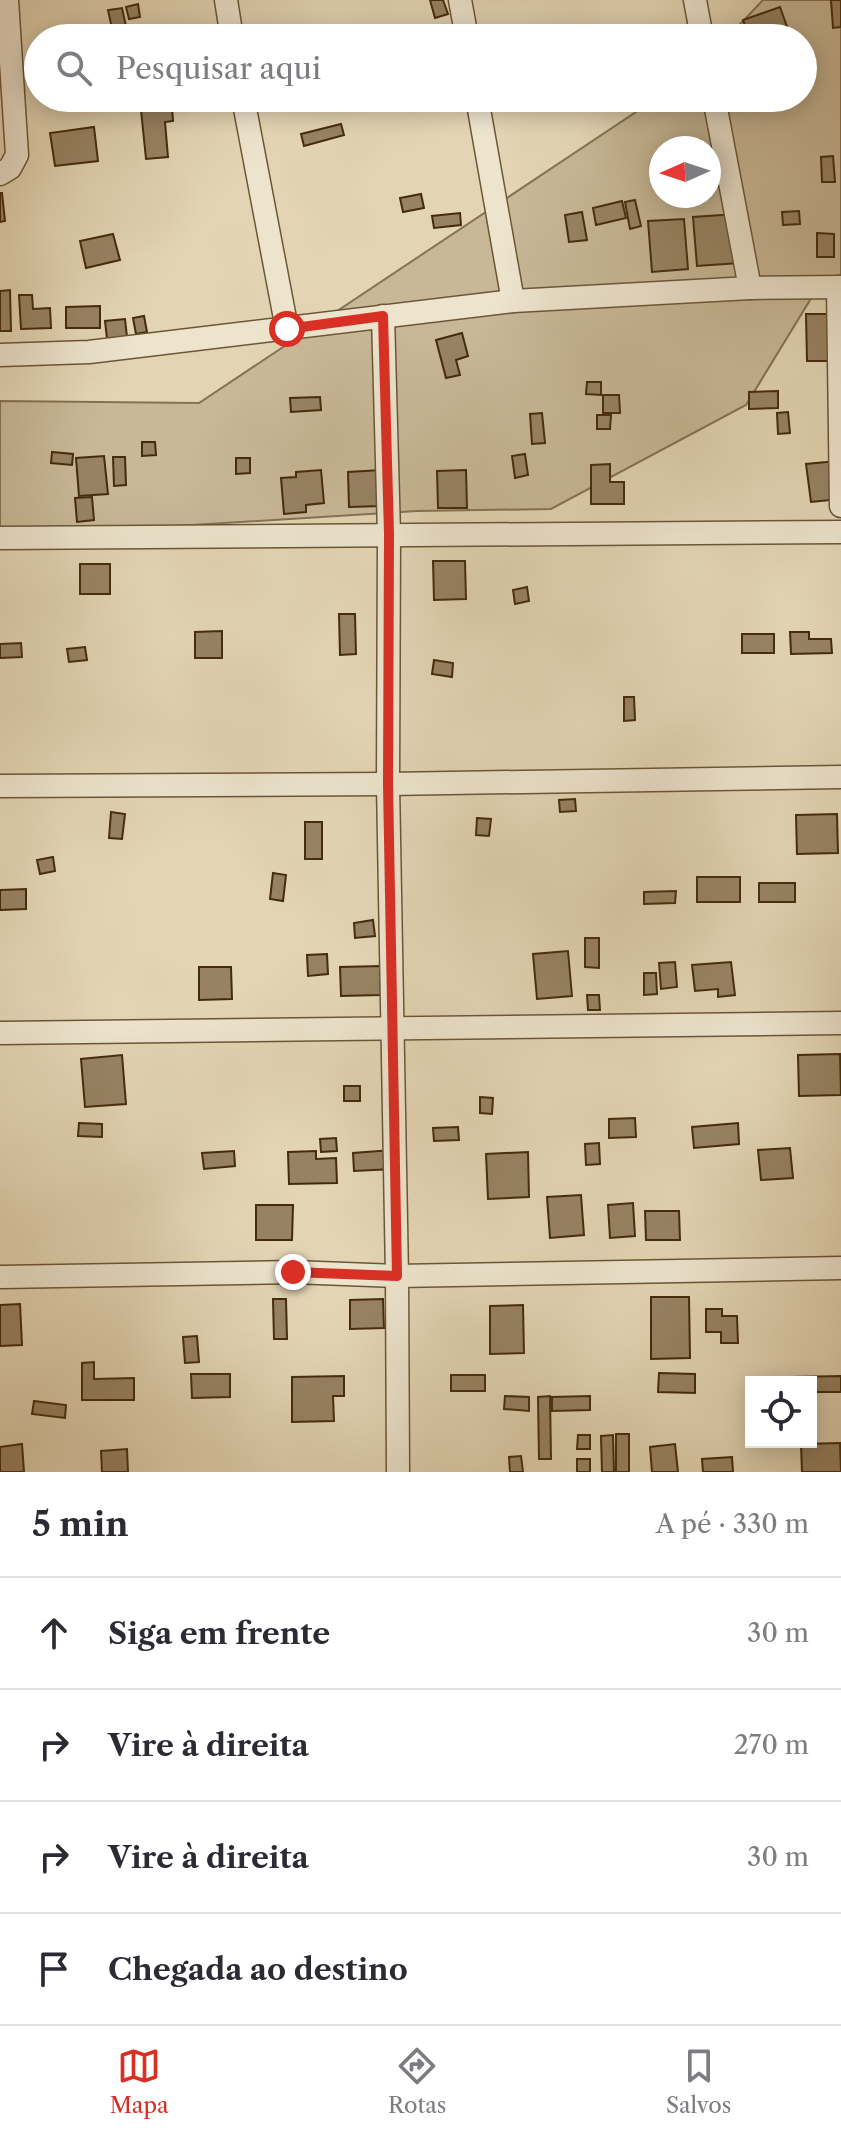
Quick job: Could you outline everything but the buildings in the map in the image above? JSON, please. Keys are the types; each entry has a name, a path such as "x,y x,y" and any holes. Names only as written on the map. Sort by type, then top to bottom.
{"street":[{"path":"0,174 10,168 17,155 7,0"},
{"path":"226,0 230,24"},
{"path":"460,0 464,24"},
{"path":"695,0 699,24"},
{"path":"246,112 287,329"},
{"path":"479,112 513,301"},
{"path":"717,112 750,288"},
{"path":"0,355 89,352 513,301 750,288 839,287 841,506"},
{"path":"383,316 389,534 388,784 398,1472"},
{"path":"0,538 841,532"},
{"path":"0,786 841,777"},
{"path":"0,1033 841,1023"},
{"path":"0,1277 293,1272 397,1276 841,1268"}],"shaded area":[{"path":"763,0 841,0 841,287 818,287 746,405 551,509 417,511 0,537 0,401 199,403 636,112 817,112 817,24 740,24"}],"route":[{"path":"287,329 383,316 389,534 388,784 397,1276 293,1272"}]}
